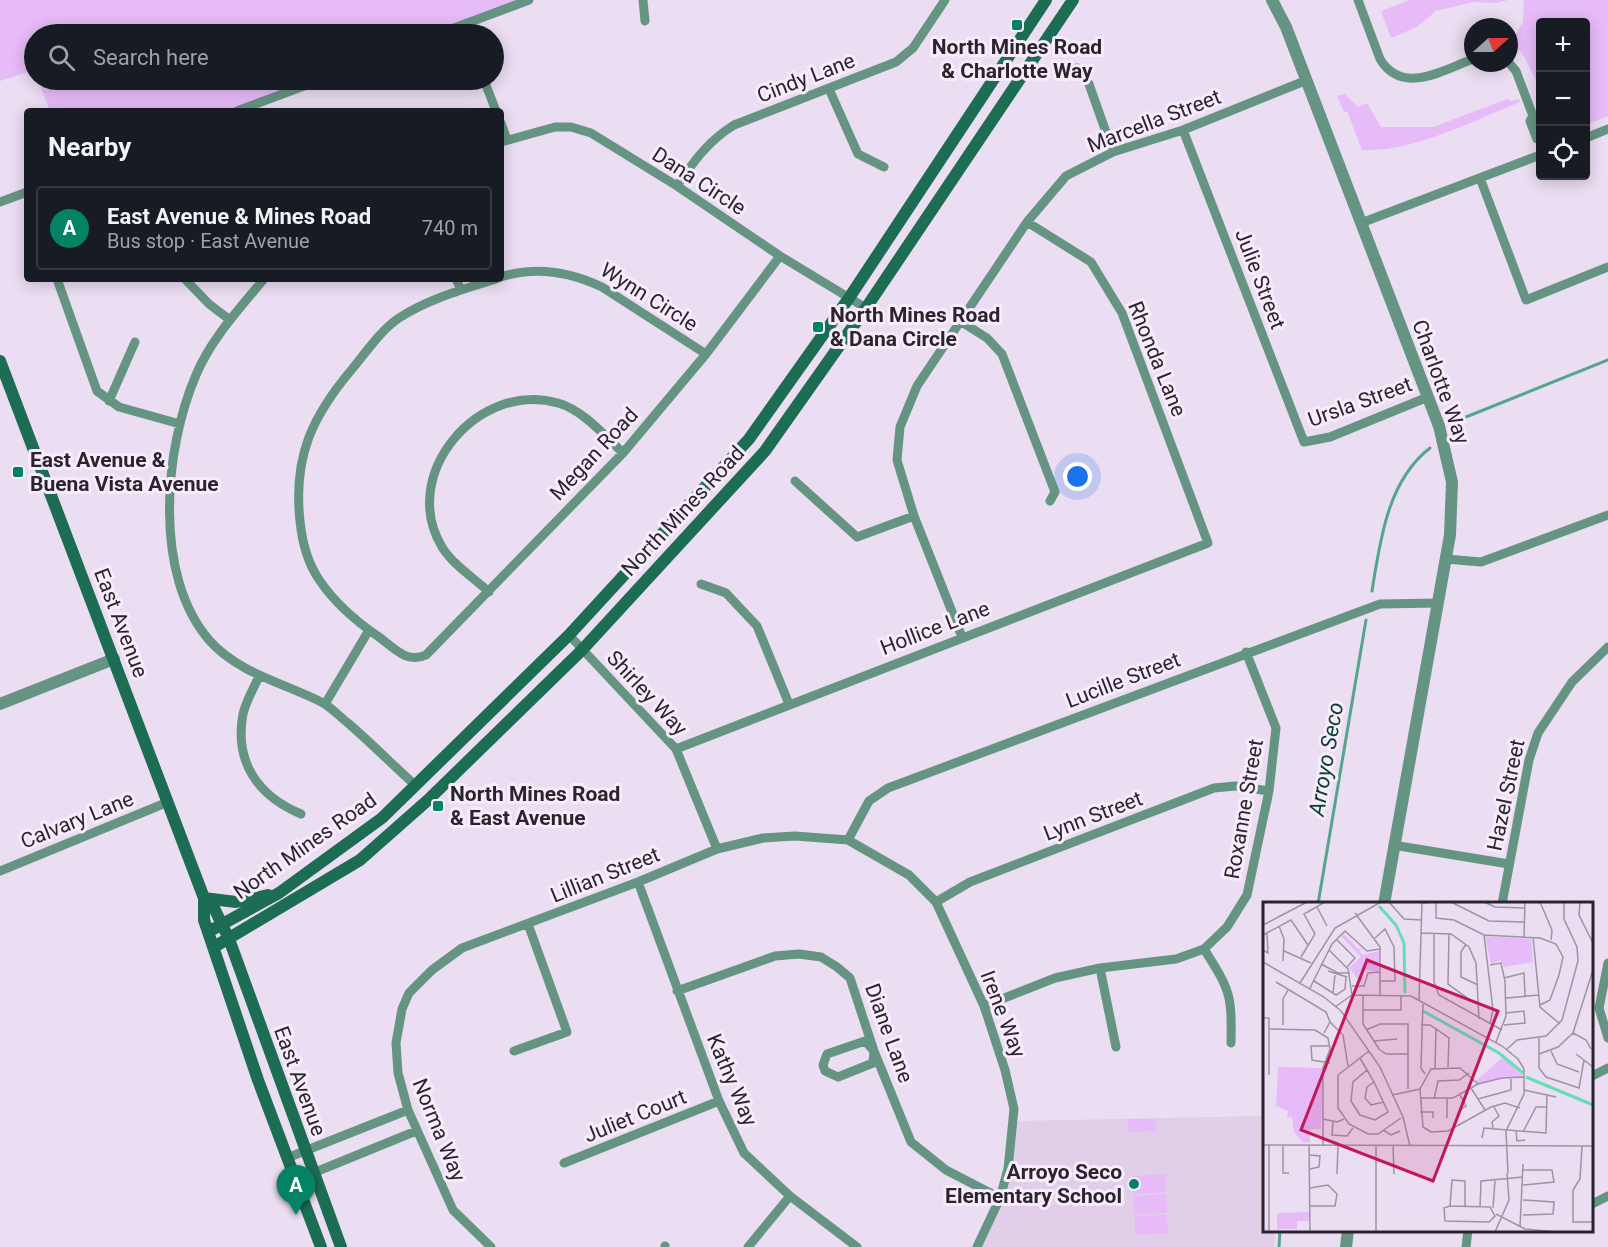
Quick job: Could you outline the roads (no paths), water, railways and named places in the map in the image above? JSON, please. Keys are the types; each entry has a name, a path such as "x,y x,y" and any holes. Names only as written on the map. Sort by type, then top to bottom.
{"main road":[{"name":"North Mines Road","path":"208,932 279,892 367,830 569,635 749,439 849,298 1046,0"},
{"name":"North Mines Road","path":"214,947 355,863 430,798 582,650 765,451 866,308 1073,0"},
{"name":"East Avenue","path":"0,361 204,898 223,925 229,939 312,1173 341,1247"},
{"path":"355,863 362,848 413,803 414,785"},
{"path":"204,898 236,902 279,892"},
{"name":"East Avenue","path":"204,898 202,915 258,1080 321,1247"}],"street":[{"path":"477,24 528,0"},
{"path":"643,0 645,21"},
{"name":"Cindy Lane","path":"677,186 701,150 715,137 734,125 896,62 913,48 945,0"},
{"name":"Charlotte Way","path":"1272,0 1307,80 1439,426 1452,482 1450,536 1384,902"},
{"path":"1358,0 1380,59 1384,66 1401,78 1423,78 1464,62"},
{"path":"1077,68 1089,84 1113,152"},
{"path":"1516,72 1536,118"},
{"name":"Marcella Street","path":"962,637 914,516 897,460 900,427 917,386 1027,222 1066,176 1113,152 1183,130 1307,80"},
{"path":"829,89 858,154 884,167"},
{"path":"245,108 293,90"},
{"path":"488,90 495,108"},
{"path":"1536,120 1530,121 1536,136"},
{"name":"Dana Circle","path":"504,141 555,127 571,127 591,133 677,186 780,256 866,308"},
{"path":"1590,136 1608,129"},
{"name":"Julie Street","path":"1183,130 1304,442"},
{"path":"1361,223 1536,157"},
{"path":"1480,178 1526,300 1608,267"},
{"path":"0,202 24,193"},
{"name":"Rhonda Lane","path":"1027,222 1091,262 1122,313 1208,543"},
{"name":"Megan Road","path":"369,630 408,658 417,659 426,655 624,453 706,354 780,256"},
{"name":"Wynn Circle","path":"504,277 529,272 557,272 584,278 602,287 706,354"},
{"path":"58,282 97,391 109,402 119,407 180,424"},
{"path":"188,282 209,304 230,320"},
{"path":"262,282 230,320 196,373 180,424 168,483 170,522 183,595 194,618 209,640 233,661 259,676 325,704 414,785"},
{"path":"457,282 460,291"},
{"path":"325,704 369,630 333,598 318,579 309,559 301,530 297,497 300,468 308,437 333,392 384,331 416,309 487,282"},
{"path":"960,321 987,338 1002,354 1055,492 1050,501"},
{"path":"109,402 135,342"},
{"name":"Ursla Street","path":"1304,442 1330,436 1428,397"},
{"path":"489,592 443,548 433,520 430,499 433,475 440,460 460,432 484,412 499,404 534,399 559,403 574,411 624,453"},
{"path":"795,481 857,537 914,516"},
{"path":"1446,559 1481,561 1496,558 1608,515"},
{"name":"Hollice Lane","path":"676,748 1208,543"},
{"path":"701,584 726,592 757,627 789,704"},
{"name":"Lucille Street","path":"849,840 869,801 888,788 1246,652 1380,604 1438,603"},
{"name":"Shirley Way","path":"569,635 676,748 717,849"},
{"name":"Hazel Street","path":"1502,902 1529,760 1538,733 1572,682 1608,647"},
{"name":"Roxanne Street","path":"984,1006 1055,978 1100,968 1176,959 1204,949 1227,927 1247,895 1269,791 1276,728 1246,652"},
{"path":"0,704 114,659"},
{"path":"259,676 244,712 241,732 245,756 253,777 267,794 278,804 301,814"},
{"name":"Lynn Street","path":"936,902 970,882 1214,788 1235,786 1269,791"},
{"name":"Calvary Lane","path":"0,871 168,802"},
{"name":"Lillian Street","path":"402,1010 409,993 432,970 462,948 638,882 717,849 763,838 795,836 849,840"},
{"name":"Irene Way","path":"849,840 909,875 936,902 984,1006 1005,1070 1014,1109 1008,1169 1000,1198 978,1247"},
{"path":"1394,845 1509,864"},
{"name":"Kathy Way","path":"638,882 719,1101 744,1153 790,1196 857,1247"},
{"path":"514,1051 567,1032 528,924"},
{"path":"1204,949 1225,982 1232,1002 1231,1043"},
{"name":"Diane Lane","path":"677,991 775,956 799,954 821,957 850,978 874,1051 911,1142 946,1170 1000,1198"},
{"path":"1608,963 1599,1008 1608,1038"},
{"path":"1100,968 1116,1047"},
{"name":"Norma Way","path":"402,1010 396,1042 398,1073 408,1110 453,1210 491,1247"},
{"path":"865,1041 874,1051 873,1062 838,1077 825,1071 823,1065 827,1054 865,1041"},
{"path":"1593,1076 1608,1068"},
{"name":"Juliet Court","path":"564,1163 719,1101"},
{"path":"287,1158 408,1110"},
{"path":"296,1180 416,1131"},
{"path":"748,1247 790,1196"},
{"path":"1593,1204 1608,1197"},
{"path":"1346,1247 1348,1232"},
{"path":"1466,1247 1468,1232"}],"waterway":[{"name":"Arroyo Seco","path":"1456,421 1608,360"},
{"name":"Arroyo Seco","path":"1372,591 1378,553 1395,495 1415,462 1430,448"},
{"name":"Arroyo Seco","path":"1318,902 1366,620"},
{"path":"1279,1247 1280,1232"}],"place":[{"name":"North Mines Road & Charlotte Way","path":"1017,25"},
{"name":"North Mines Road & Dana Circle","path":"818,327"},
{"name":"East Avenue & Buena Vista Avenue","path":"18,472"},
{"name":"North Mines Road & East Avenue","path":"438,806"},
{"name":"Arroyo Seco Elementary School","path":"1134,1184"},
{"name":"East Avenue & Mines Road","path":"296,1215"}]}
